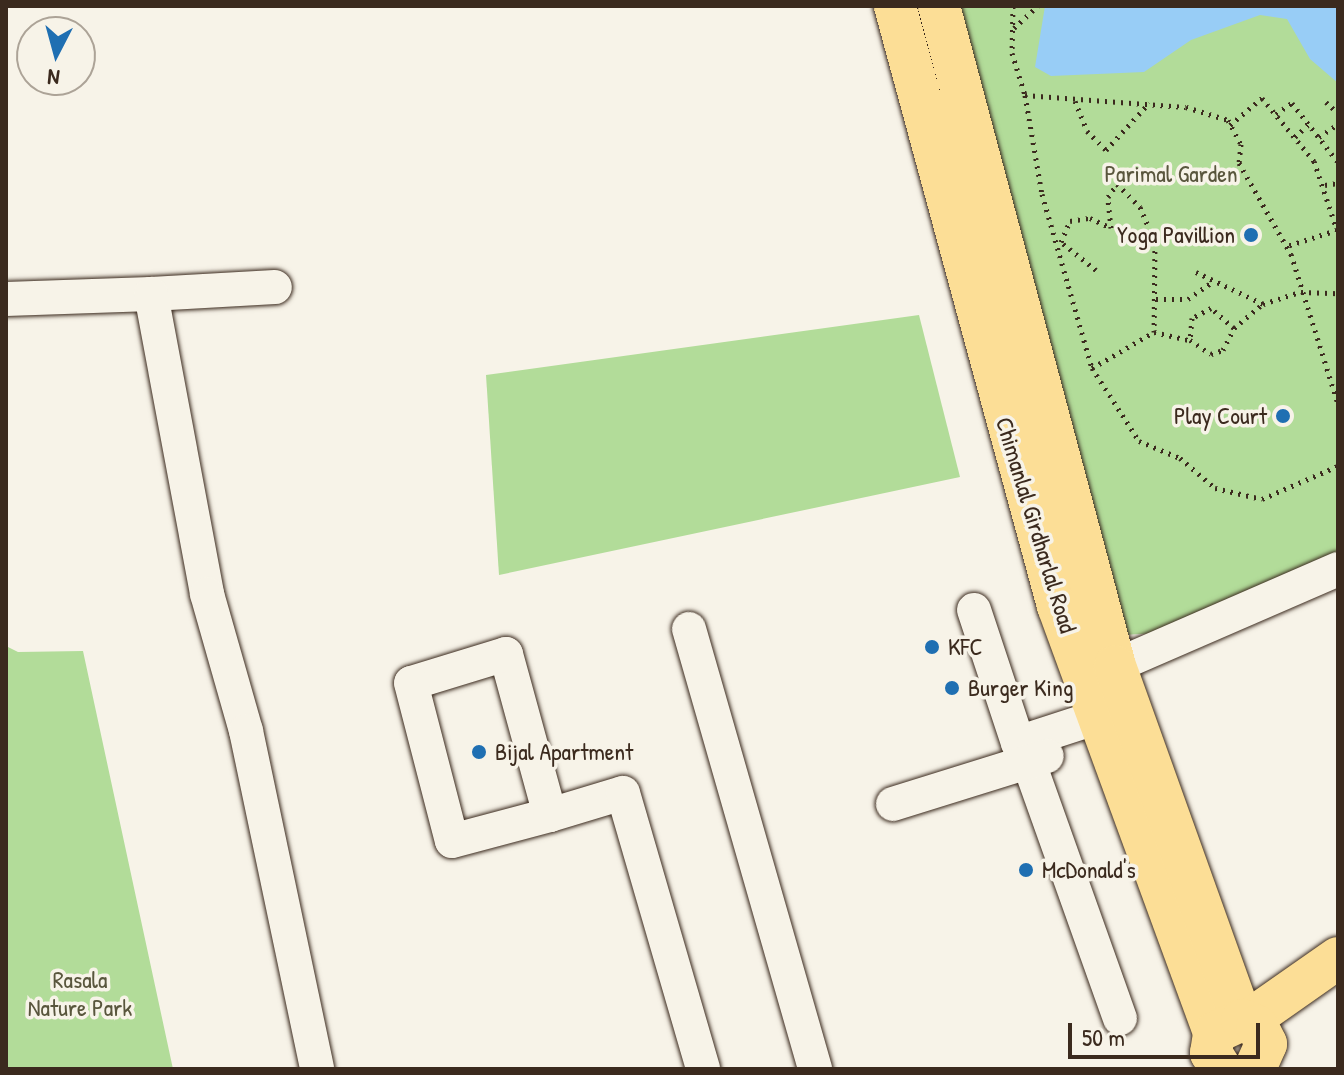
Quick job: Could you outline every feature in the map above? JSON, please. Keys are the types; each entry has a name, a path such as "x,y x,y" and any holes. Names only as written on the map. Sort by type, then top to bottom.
{"main road":[{"name":"Chimanlal Girdharlal Road","path":"895,6 998,400 1101,726 1237,1049"},
{"name":"Chimanlal Girdharlal Road","path":"939,6 1115,666 1237,1049"},
{"path":"1237,1049 1338,958"},
{"path":"1237,1049 1338,991"}],"street":[{"path":"6,299 275,287"},
{"path":"151,294 207,594 246,731 317,1069"},
{"path":"1115,666 1338,569"},
{"path":"974,610 1018,743 1101,726"},
{"path":"689,629 815,1069"},
{"path":"550,815 506,654 411,683 452,841 550,815 623,793 703,1069"},
{"path":"893,804 1029,763 1101,726"},
{"path":"1029,763 1120,1018"}],"path":[{"path":"1013,6 1042,194 1061,242 1092,368 1139,441 1180,458 1215,488 1262,499 1338,466"},
{"path":"1014,28 1038,6"},
{"path":"1025,95 1186,107 1230,125 1241,144 1239,163 1287,246 1338,404"},
{"path":"1230,125 1262,98 1294,137 1325,185 1337,230 1287,246"},
{"path":"1075,101 1087,131 1106,150 1150,102"},
{"path":"1326,102 1338,113"},
{"path":"1276,114 1292,103 1338,160"},
{"path":"1294,137 1309,124"},
{"path":"1319,137 1338,124"},
{"path":"1325,185 1338,183"},
{"path":"1061,242 1070,221 1090,218 1111,228 1108,197 1117,184 1128,188 1155,243 1154,332"},
{"path":"1061,242 1096,270"},
{"path":"1196,272 1263,304"},
{"path":"1156,299 1188,299 1212,282"},
{"path":"1092,368 1154,332 1190,340 1211,354 1232,341 1234,328 1263,304 1301,292 1338,293"},
{"path":"1190,340 1192,318 1211,308 1234,328"}],"green space":[{"name":"Parimal Garden","path":"953,6 1338,6 1338,559 1159,633 1122,635"},
{"path":"919,315 960,477 499,575 486,375"},
{"name":"Rasala Nature Park","path":"6,646 18,652 83,651 173,1069 6,1069"}],"water":[{"path":"1045,6 1338,6 1338,83 1310,59 1287,19 1260,15 1191,40 1144,72 1051,76 1035,67"}],"place":[{"name":"Yoga Pavillion","path":"1251,235"},
{"name":"Play Court","path":"1283,416"},
{"name":"KFC","path":"932,647"},
{"name":"Burger King","path":"952,688"},
{"name":"Bijal Apartment","path":"479,752"},
{"name":"McDonald's","path":"1026,870"}]}
